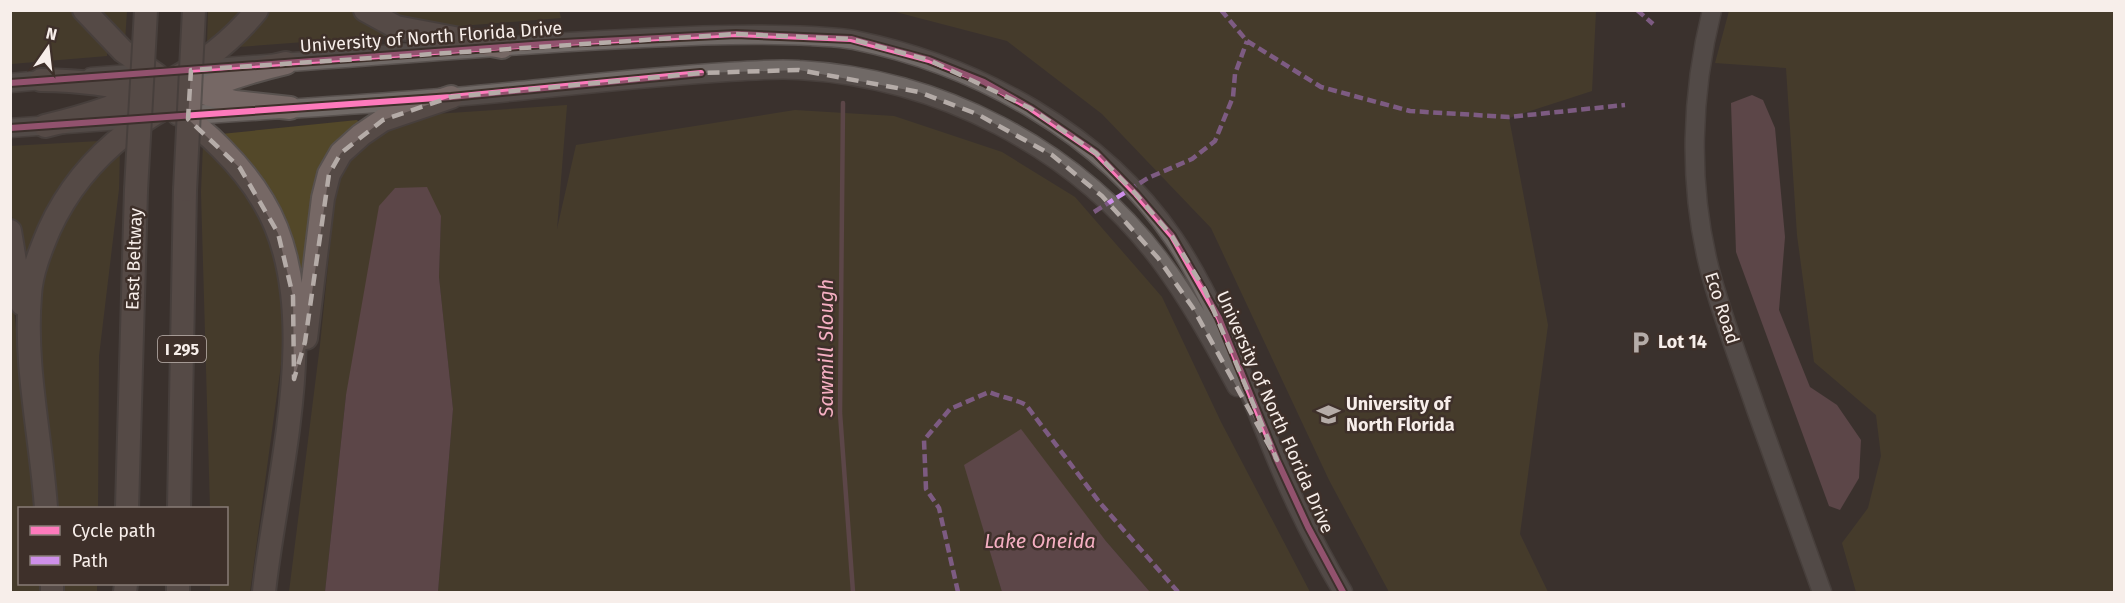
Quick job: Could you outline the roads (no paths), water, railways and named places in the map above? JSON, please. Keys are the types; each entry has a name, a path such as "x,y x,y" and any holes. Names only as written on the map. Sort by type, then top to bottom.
{"highway":[{"path":"84,10 111,41 164,77 196,92 235,102 290,108"},
{"name":"East Beltway","path":"129,507 136,190 146,10"},
{"name":"I 295","path":"179,507 185,190 194,10"},
{"path":"45,126 111,109 164,77 225,45 257,10"},
{"path":"365,10 396,27 502,47"},
{"path":"28,344 30,292 41,248 61,203 96,158 196,92 251,72 286,63"},
{"path":"41,80 112,84 164,77"},
{"path":"164,77 165,114"},
{"path":"264,592 294,379 305,342 323,198 329,174 341,153 383,120 451,97"},
{"path":"165,114 211,137 240,168 264,201 278,233 293,296 294,379"},
{"path":"10,231 28,344 46,507"}],"street":[{"name":"Eco Road","path":"1712,10 1699,74 1694,147 1695,181 1708,266 1723,315 1822,592"},
{"name":"University of North Florida Drive","path":"164,77 286,63 502,47 736,34 852,39 929,60 984,82 1030,108 1096,153 1136,194 1172,236 1219,318 1276,460"},
{"name":"University of North Florida Drive","path":"10,128 165,114 451,97 701,73 799,70 851,76 919,92 977,114 1052,155 1121,214 1158,258 1193,308 1276,460 1343,592"},
{"path":"10,82 41,80"}],"water":[{"path":"1752,95 1763,100 1775,128 1785,237 1779,310 1810,387 1837,405 1861,440 1859,478 1840,510 1829,506 1736,252 1731,103"},
{"path":"427,187 441,216 439,277 453,409 438,592 325,592 346,395 379,206 395,188"},
{"name":"Lake Oneida","path":"1021,429 1105,540 1150,592 1002,592 964,465"}],"waterway":[{"name":"Sawmill Slough","path":"843,103 840,413 853,592"}],"place":[{"name":"Lot 14","path":"1640,342"},
{"name":"University of North Florida","path":"1328,414"}]}
